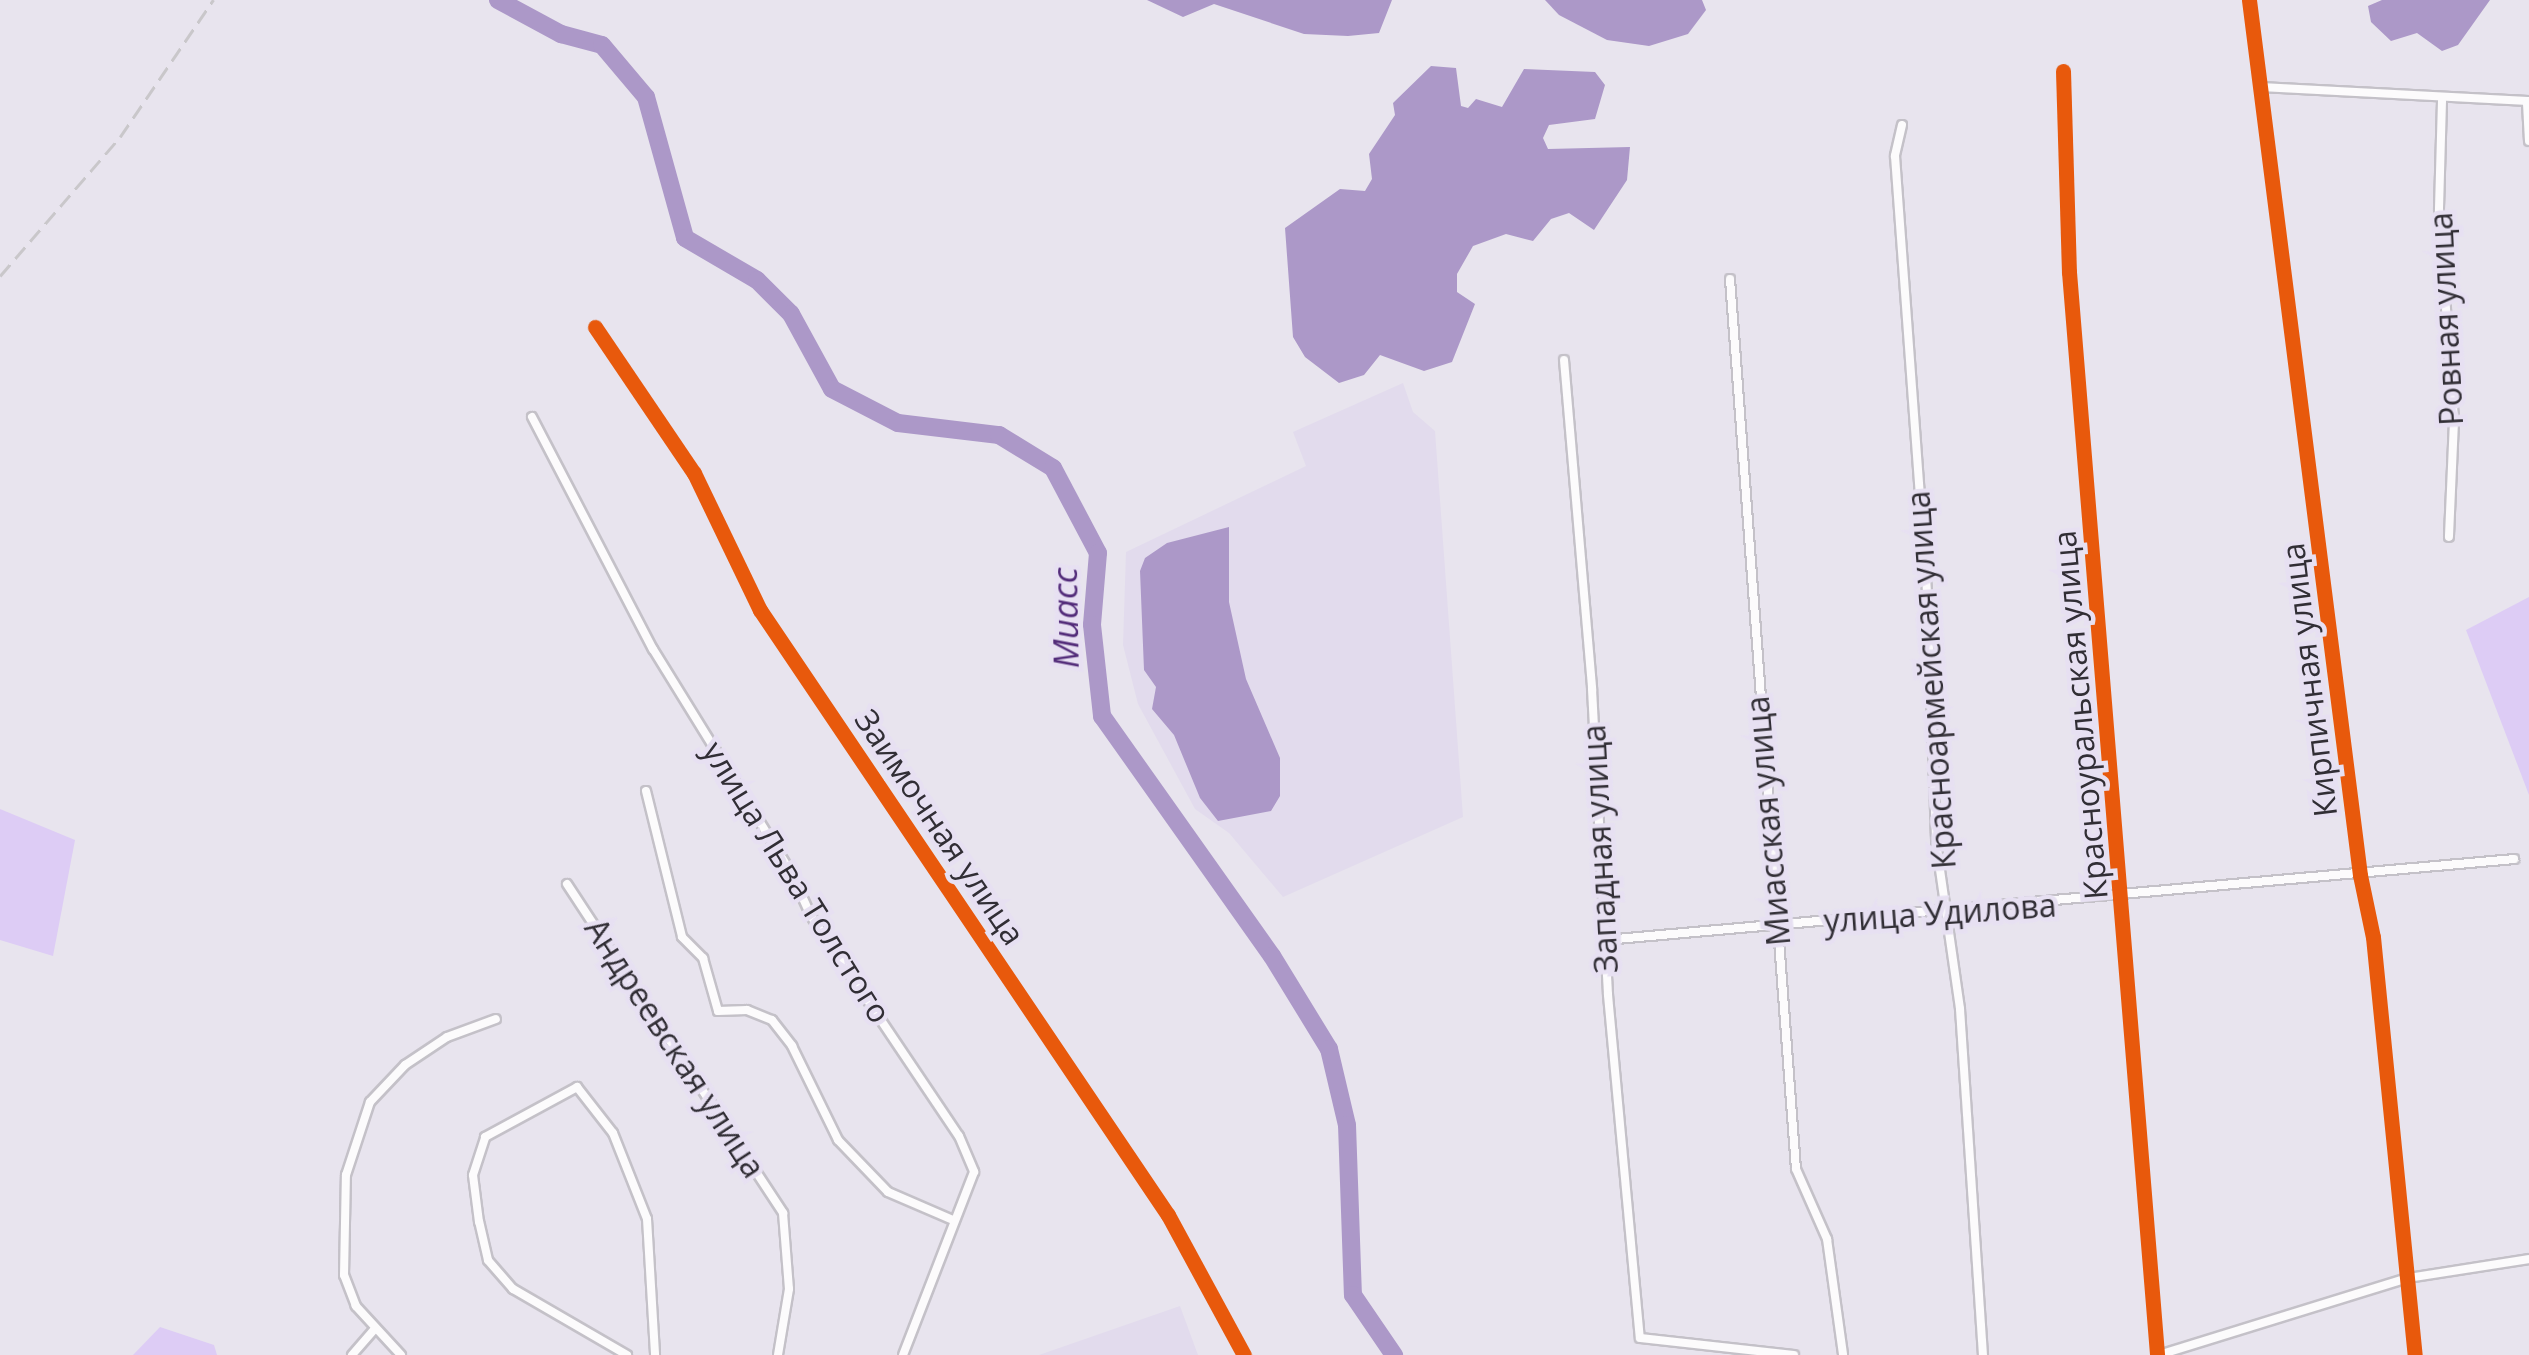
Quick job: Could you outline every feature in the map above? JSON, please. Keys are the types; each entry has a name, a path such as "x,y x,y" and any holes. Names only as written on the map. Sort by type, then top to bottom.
{"street":[{"name":"Кирпичная улица","path":"2249,0 2360,875 2373,937 2415,1355"},
{"name":"Красноуральская улица","path":"2063,71 2069,272 2124,897 2158,1355"},
{"path":"2260,86 2442,101 2528,102 2529,141"},
{"name":"Ровная улица","path":"2442,101 2439,211 2454,421 2450,537"},
{"name":"Красноармейская улица","path":"1902,125 1895,156 1928,610 1936,842 1950,914 1983,1355"},
{"name":"Миасская улица","path":"1730,279 1796,1169 1826,1240 1843,1355"},
{"name":"Заимочная улица","path":"595,327 694,473 760,610 1168,1215 1244,1355"},
{"name":"Западная улица","path":"1564,360 1592,689 1605,940 1640,1338 1794,1355"},
{"name":"улица Льва Толстого","path":"532,416 653,650 792,874 811,916 959,1136 974,1172 903,1355"},
{"path":"646,791 682,937 702,958 718,1011 748,1010 772,1020 792,1046 838,1140 888,1192 953,1220"},
{"name":"улица Удилова","path":"1605,940 1950,914 2514,859"},
{"name":"Андреевская улица","path":"567,884 782,1213 789,1288 778,1355"},
{"path":"402,1355 374,1330 344,1275 341,1205 370,1102 405,1065 447,1037 496,1019"},
{"path":"627,1355 514,1289 488,1260 479,1222 472,1175 485,1137 577,1086 613,1133 647,1219 656,1355"},
{"path":"2158,1355 2408,1278 2529,1259"},
{"path":"352,1355 374,1330"}],"shaded area":[{"path":"1147,0 1392,0 1379,33 1348,36 1304,34 1214,4 1183,17"},
{"path":"1545,0 1702,0 1706,10 1688,34 1649,46 1607,40 1559,15"},
{"path":"2382,0 2490,0 2458,45 2442,51 2417,33 2391,41 2371,22 2368,6"},
{"path":"1431,66 1456,68 1461,106 1468,108 1476,99 1502,107 1524,69 1595,72 1605,85 1595,119 1549,125 1543,138 1548,149 1630,147 1627,180 1594,230 1569,213 1551,219 1533,241 1506,234 1473,246 1457,274 1457,292 1475,304 1452,362 1424,371 1380,355 1364,375 1339,383 1305,357 1293,337 1285,228 1340,189 1365,191 1372,179 1369,154 1395,115 1393,103"},
{"path":"1403,383 1413,412 1435,431 1463,817 1283,897 1229,833 1195,809 1138,704 1123,645 1126,552 1306,466 1293,432"},
{"path":"1229,527 1229,602 1246,679 1280,758 1280,796 1271,811 1218,821 1200,798 1174,735 1152,709 1156,687 1144,670 1140,571 1145,558 1167,543"},
{"path":"2529,597 2529,795 2466,630"},
{"path":"0,809 75,840 53,956 0,940"},
{"path":"1180,1306 1198,1355 1039,1355"},
{"path":"160,1327 214,1345 217,1355 133,1355"}],"waterway":[{"name":"Миасс","path":"498,0 561,34 602,45 646,97 685,238 757,280 791,314 832,389 898,423 999,435 1053,468 1098,553 1092,625 1102,716 1272,956 1329,1049 1347,1125 1353,1295 1394,1355"}],"railway":[{"path":"0,276 120,137 213,0"}],"cycle path":[{"path":"2249,0 2360,875 2373,937 2415,1355"},
{"path":"2063,71 2069,272 2157,1355"},
{"path":"595,327 694,473 760,610 1168,1215 1244,1355"}]}
